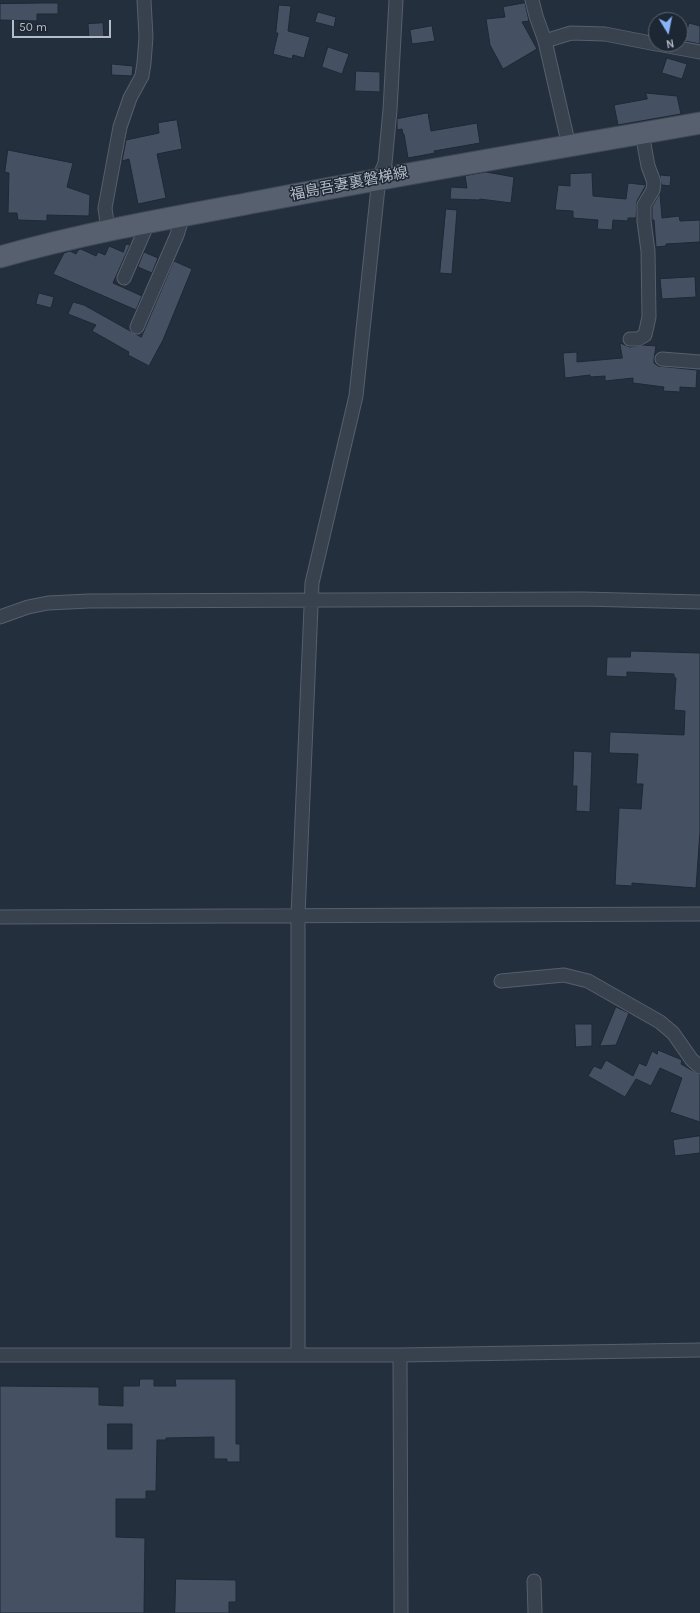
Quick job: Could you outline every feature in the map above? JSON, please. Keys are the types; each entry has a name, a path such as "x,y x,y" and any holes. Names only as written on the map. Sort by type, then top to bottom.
{"main road":[{"name":"福島吾妻裏磐梯線","path":"0,257 108,230 379,178 700,123"}],"street":[{"path":"108,230 105,208 120,127 130,98 142,76 146,37 144,0"},
{"path":"298,1355 298,915 312,583 356,396 379,178 384,163 389,117 396,0"},
{"path":"532,0 544,41 569,146"},
{"path":"544,41 571,33 605,34 648,42"},
{"path":"688,50 700,52"},
{"path":"630,339 638,339 645,335 649,317 648,251 644,221 644,205 654,190 654,182 648,166 642,133"},
{"path":"137,328 177,235 183,216"},
{"path":"124,278 148,223"},
{"path":"662,359 700,362"},
{"path":"0,617 28,607 48,603 583,599 700,602"},
{"path":"0,917 700,914"},
{"path":"501,981 564,975 588,981 660,1022 673,1033 692,1060 700,1067"},
{"path":"0,1355 400,1355 700,1350"},
{"path":"400,1355 401,1613"},
{"path":"534,1581 535,1613"}],"building":[{"path":"58,3 58,14 37,14 37,21 0,20 0,4"},
{"path":"525,3 529,21 522,22 537,49 503,69 490,45 486,19 505,17 503,7"},
{"path":"279,5 291,6 288,31 310,37 304,58 293,55 292,59 273,54 278,33 276,33"},
{"path":"318,12 336,17 334,27 315,22"},
{"path":"103,23 104,38 89,39 88,24"},
{"path":"689,23 700,26 700,44 688,42"},
{"path":"432,26 435,41 412,44 410,30"},
{"path":"328,47 349,54 342,74 322,67"},
{"path":"667,58 687,64 682,79 662,73"},
{"path":"112,64 133,66 132,76 112,75"},
{"path":"356,71 380,72 380,92 355,91"},
{"path":"646,93 677,96 681,114 618,125 614,105 647,99"},
{"path":"428,113 431,131 477,123 480,143 434,151 435,153 408,158 404,134 402,129 397,130 397,119"},
{"path":"177,120 182,149 157,154 166,198 138,204 129,159 122,161 126,140 159,133 158,123"},
{"path":"8,150 73,163 67,187 90,195 89,216 47,215 47,221 18,220 17,213 8,213 9,173 5,172"},
{"path":"486,172 514,177 511,203 480,199 450,199 451,187 467,188 465,176"},
{"path":"592,173 593,196 626,199 628,183 646,185 637,201 636,218 628,218 628,221 613,220 612,230 597,229 598,220 573,218 573,211 555,210 558,185 570,186 570,174"},
{"path":"660,175 671,176 670,186 662,185"},
{"path":"660,193 662,218 679,216 680,221 700,220 700,242 666,244 666,246 656,247 654,220 652,220 652,207"},
{"path":"446,209 457,210 452,274 440,273"},
{"path":"126,244 130,245 113,283 142,296 136,310 53,274 64,253 70,251 76,254 78,250 81,249 96,256 98,252 105,255 109,246 123,252"},
{"path":"144,252 158,258 152,273 138,267"},
{"path":"174,261 192,269 163,340 149,366 128,355 129,352 92,331 96,325 68,314 73,302 84,305 141,337"},
{"path":"695,277 696,297 662,299 660,279"},
{"path":"39,293 54,297 51,308 36,304"},
{"path":"620,343 630,347 643,345 656,346 654,363 658,366 697,370 696,388 680,387 680,392 663,391 664,387 633,383 633,378 605,381 605,376 590,377 590,375 565,378 563,353 577,352 577,362 622,358"},
{"path":"631,651 700,653 700,832 696,888 632,883 632,886 615,885 619,808 641,809 643,784 636,784 638,754 609,753 610,732 684,735 685,711 674,710 676,678 674,677 674,674 627,672 627,677 606,676 607,657 630,657"},
{"path":"574,751 592,752 590,812 576,811 577,786 573,786"},
{"path":"616,1007 629,1013 616,1045 600,1046"},
{"path":"575,1024 592,1024 592,1046 576,1047"},
{"path":"658,1050 682,1060 681,1064 700,1075 700,1122 670,1112 682,1078 660,1068 651,1086 636,1079 625,1097 588,1076 594,1066 601,1069 606,1060 633,1076 639,1063 646,1066 652,1051 657,1054"},
{"path":"700,1136 700,1153 675,1156 673,1140"},
{"path":"140,1379 154,1379 154,1386 176,1386 175,1379 236,1379 236,1444 240,1444 240,1462 227,1462 227,1459 214,1459 214,1437 166,1438 166,1440 157,1440 156,1491 146,1491 146,1499 116,1499 116,1537 145,1538 144,1613 0,1613 0,1386 99,1387 99,1405 123,1406 123,1386 139,1386","holes":["108,1424 132,1424 132,1449 108,1449"]},
{"path":"176,1579 236,1580 236,1602 229,1602 229,1613 175,1613"}]}
